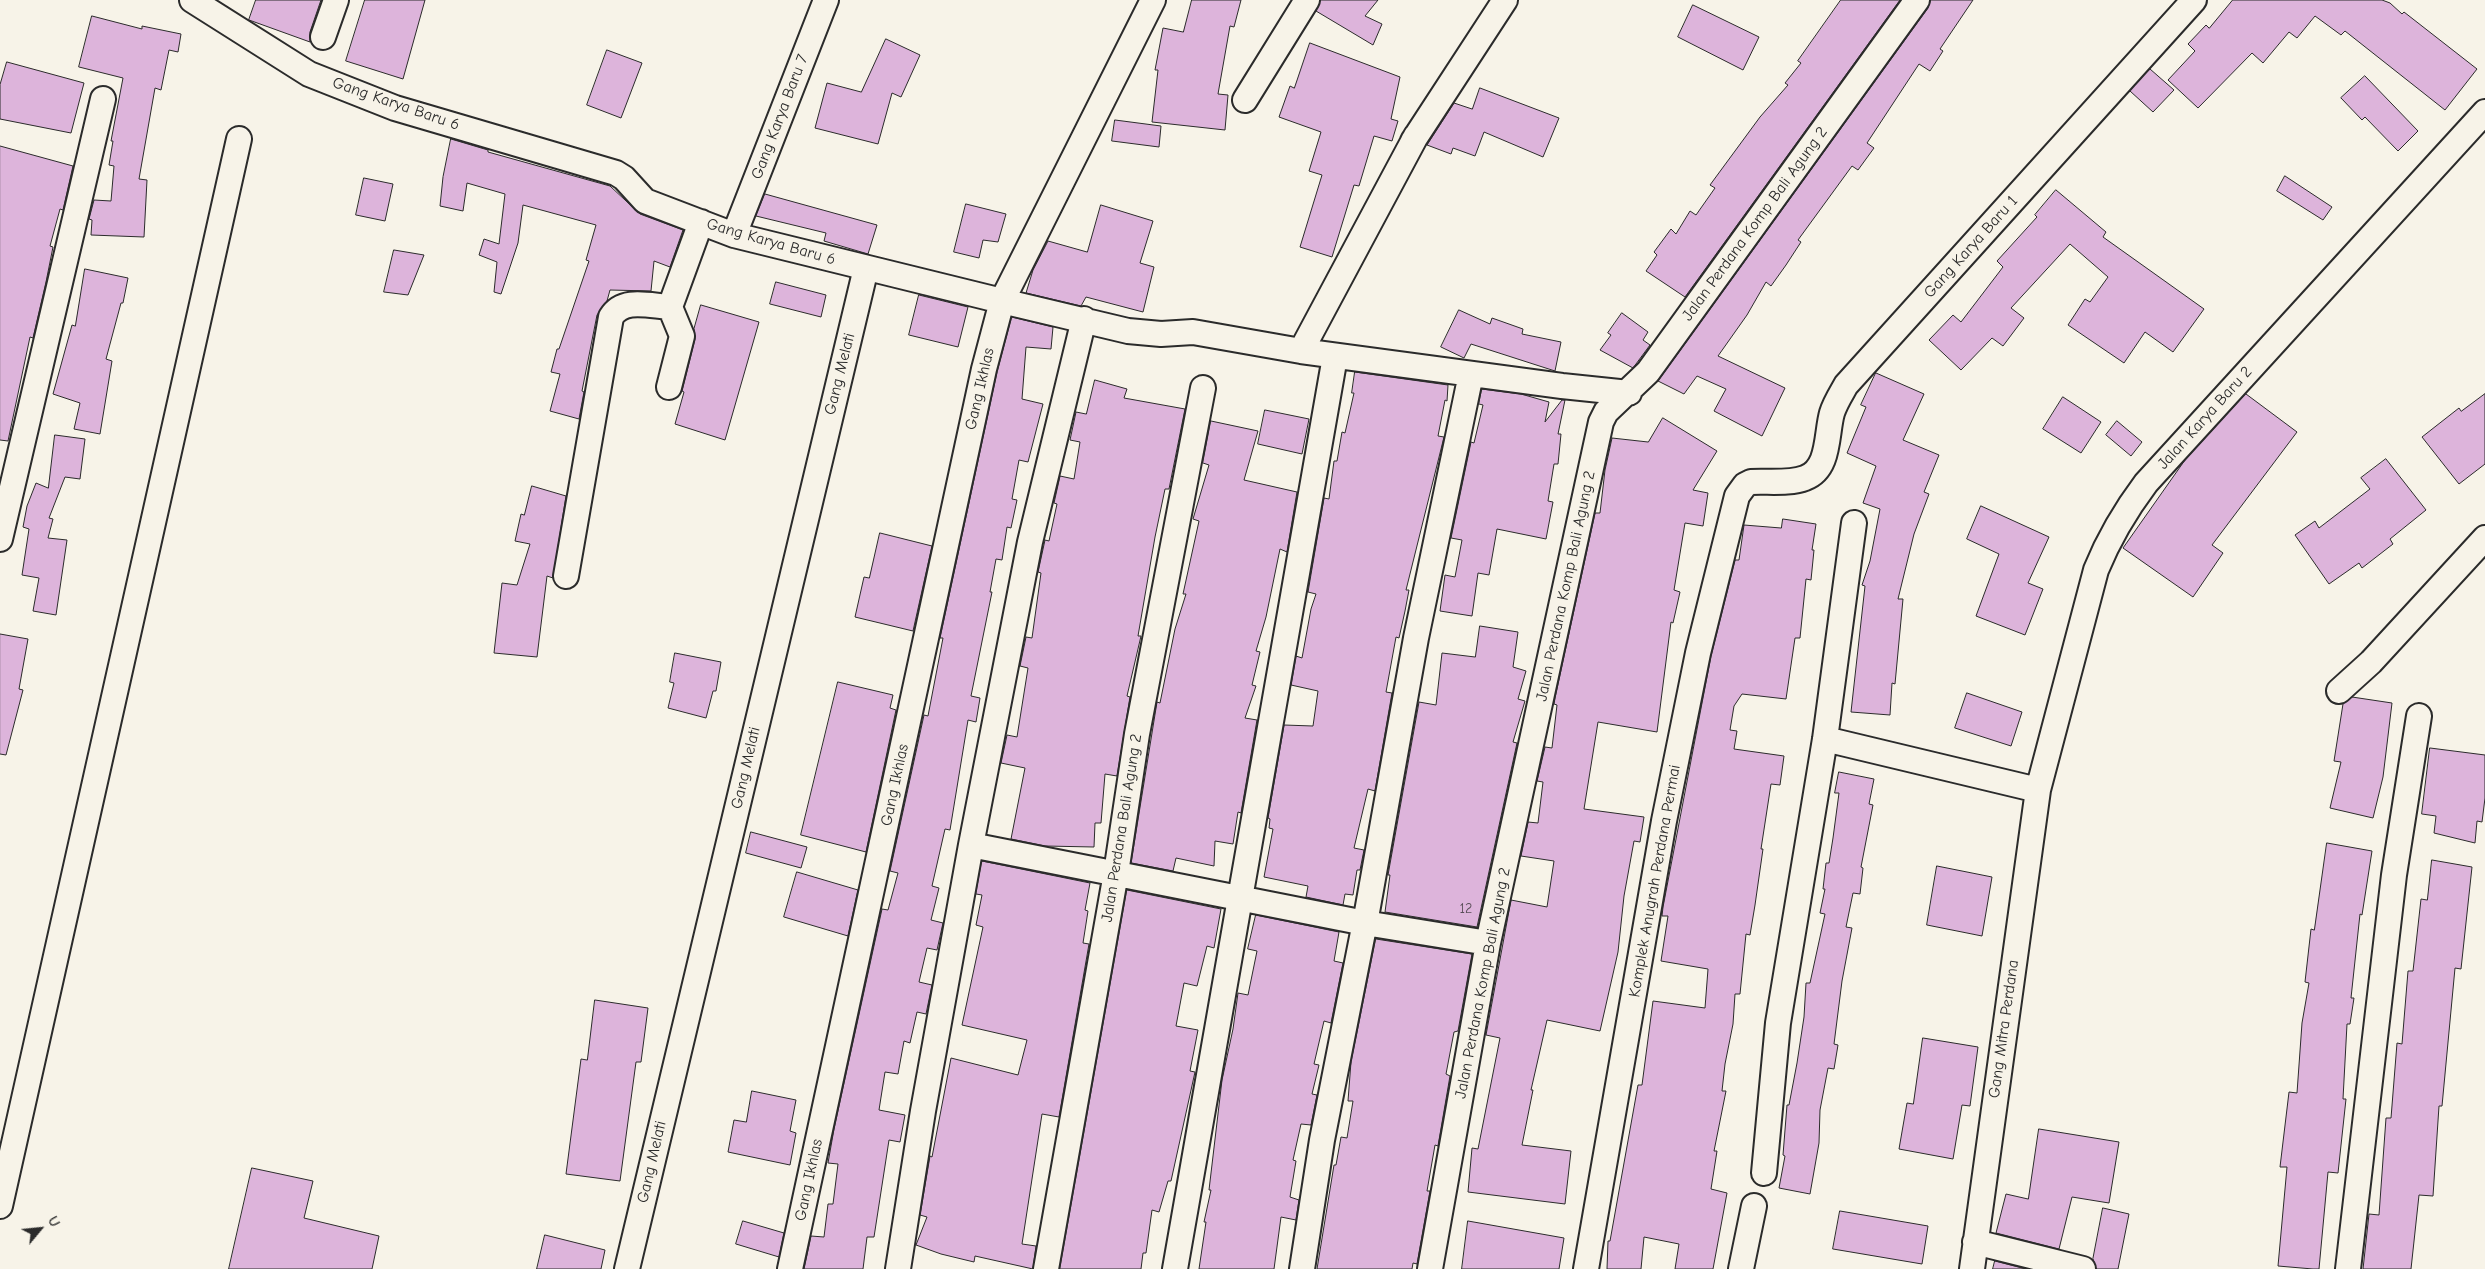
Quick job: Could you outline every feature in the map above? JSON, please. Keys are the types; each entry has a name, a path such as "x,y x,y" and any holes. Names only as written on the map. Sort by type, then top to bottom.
{"street":[{"name":"Gang Karya Baru 6","path":"192,0 310,74 395,108 616,173 624,178 646,201 734,235 1002,301 1083,323 1128,331 1161,334 1193,332 1300,352 1629,393"},
{"path":"323,37 336,0"},
{"name":"Gang Karya Baru 7","path":"734,235 826,0"},
{"path":"1002,301 1153,0"},
{"path":"1245,100 1307,0"},
{"path":"1300,352 1415,139 1504,0"},
{"name":"Jalan Perdana Komp Bali Agung 2","path":"1430,1269 1488,944 1602,422 1606,412 1629,393 1648,372 1917,0"},
{"name":"Gang Karya Baru 1","path":"1737,496 1745,485 1797,480 1806,478 1815,472 1822,463 1832,414 1846,385 2194,0"},
{"path":"0,539 103,99"},
{"name":"Jalan Karya Baru 2","path":"2038,790 2096,570 2109,538 2126,509 2153,476 2485,112"},
{"path":"0,1206 239,139"},
{"path":"670,387 682,336 670,307 701,222"},
{"name":"Gang Melati","path":"627,1269 866,268"},
{"name":"Gang Ikhlas","path":"790,1269 981,379 1002,301"},
{"path":"566,576 611,317 621,306 629,304 670,307"},
{"path":"898,1269 923,1111 971,845 1030,542 1083,323"},
{"path":"1175,1269 1332,368"},
{"path":"1302,1269 1322,1140 1365,923 1416,638 1471,374"},
{"name":"Jalan Perdana Bali Agung 2","path":"1046,1269 1116,873 1137,734 1203,388"},
{"name":"Komplek Anugrah Perdana Permai","path":"1586,1269 1664,822 1698,653 1737,496"},
{"path":"1764,1172 1778,1023 1825,739 1854,523"},
{"path":"2339,691 2371,662 2485,538"},
{"path":"2348,1269 2394,875 2419,716"},
{"path":"1825,739 2038,790"},
{"name":"Gang Mitra Perdana","path":"1972,1269 2038,790"},
{"path":"971,845 1365,923 1488,944"},
{"path":"1741,1269 1754,1206"},
{"path":"1975,1242 2083,1269"}],"building":[{"path":"256,0 321,0 310,32 310,42 249,20"},
{"path":"365,0 425,0 403,79 346,61"},
{"path":"1192,0 1241,0 1234,27 1230,26 1218,94 1228,95 1225,130 1152,122 1158,70 1155,70 1163,28 1183,32"},
{"path":"1321,0 1378,0 1365,16 1382,24 1373,45 1316,11"},
{"path":"1841,0 1900,0 1685,297 1646,271 1657,255 1654,252 1671,229 1676,234 1690,211 1696,215 1715,188 1710,185 1760,117 1788,85 1785,83 1801,63 1798,61"},
{"path":"1931,0 1973,0 1940,49 1943,51 1930,71 1919,64 1867,143 1874,148 1858,170 1852,166 1798,240 1801,242 1771,286 1766,282 1747,315 1718,356 1785,388 1762,436 1714,411 1726,389 1697,376 1684,394 1658,381 1928,8"},
{"path":"2233,0 2382,0 2390,3 2402,14 2404,12 2477,69 2445,110 2345,31 2341,35 2315,16 2297,38 2289,32 2263,63 2252,53 2198,108 2168,80 2195,51 2188,44 2206,25 2209,28"},
{"path":"1693,5 1759,37 1743,70 1678,37"},
{"path":"92,16 142,29 142,26 181,34 178,52 169,50 161,90 155,88 139,179 147,180 144,237 91,235 92,220 89,219 94,200 111,201 114,166 109,165 113,141 111,141 123,78 79,67"},
{"path":"886,39 920,55 901,97 892,93 878,144 815,128 827,83 861,92"},
{"path":"1310,43 1400,77 1391,119 1398,121 1392,141 1374,136 1359,186 1354,185 1332,257 1300,247 1322,175 1309,171 1321,132 1279,117 1290,86 1294,88"},
{"path":"607,50 642,63 621,118 587,105"},
{"path":"7,62 84,83 71,133 0,119 0,85"},
{"path":"2150,69 2174,90 2153,112 2130,91"},
{"path":"2365,76 2418,131 2398,151 2365,117 2362,120 2341,98"},
{"path":"1480,88 1559,118 1543,157 1484,132 1475,156 1453,148 1451,154 1427,145 1454,103 1472,109"},
{"path":"1115,120 1161,126 1159,147 1112,141"},
{"path":"451,139 488,150 488,152 610,186 640,214 683,230 670,267 654,261 651,291 610,290 607,301 597,315 582,391 584,392 579,419 550,411 560,374 551,372 557,349 559,349 589,261 586,260 596,225 523,205 518,243 501,294 494,292 497,262 479,255 484,239 499,244 505,194 467,183 463,211 440,206 443,177"},
{"path":"0,146 73,166 63,210 60,209 50,246 53,247 46,282 33,338 30,337 8,441 0,440"},
{"path":"2285,176 2332,207 2323,220 2277,191"},
{"path":"364,178 393,184 385,221 356,215"},
{"path":"2056,190 2106,232 2103,237 2204,309 2173,352 2145,332 2124,363 2068,325 2085,299 2090,302 2108,277 2070,244 2011,308 2024,318 2003,346 1992,338 1961,370 1929,340 1953,315 1961,322 2003,267 1997,261 2037,217 2035,215"},
{"path":"765,194 877,225 868,254 824,241 826,233 756,216"},
{"path":"966,204 1006,214 998,242 983,240 979,258 954,252"},
{"path":"1101,205 1153,221 1140,263 1154,267 1143,312 1086,297 1081,306 1026,293 1033,270 1048,241 1087,252"},
{"path":"394,250 424,255 408,295 384,292"},
{"path":"85,269 128,278 123,303 121,303 106,359 112,361 100,434 74,429 80,403 53,394 72,325 75,326"},
{"path":"776,282 826,295 821,317 770,304"},
{"path":"919,295 968,307 958,347 909,335"},
{"path":"701,305 759,322 725,440 675,424 684,392 682,391 695,339 694,329"},
{"path":"1459,310 1490,324 1492,318 1523,329 1522,334 1561,342 1555,371 1471,344 1464,358 1441,347"},
{"path":"1622,313 1648,332 1643,340 1650,345 1633,368 1600,350 1611,335 1608,333"},
{"path":"1012,317 1053,327 1051,349 1026,347 1022,399 1043,404 1028,462 1019,460 1012,499 1017,500 1011,528 1007,527 1002,560 996,559 990,592 992,592 971,696 980,698 976,722 968,720 950,830 945,829 932,886 939,888 931,920 943,923 937,950 927,948 919,982 932,985 926,1014 917,1012 910,1043 904,1041 898,1074 885,1072 879,1110 905,1115 900,1142 889,1140 874,1237 867,1237 863,1269 804,1269 811,1236 824,1237 828,1204 833,1204 838,1164 828,1163 834,1129 882,909 888,910 898,873 890,871 924,715 928,716 943,638 940,638 997,372"},
{"path":"1355,372 1448,385 1447,401 1445,400 1438,436 1444,437 1406,590 1409,590 1405,611 1399,638 1396,637 1386,692 1392,693 1375,791 1368,789 1354,848 1364,850 1360,870 1357,870 1353,895 1345,894 1343,905 1306,897 1308,886 1264,877 1273,829 1269,828 1270,819 1268,818 1284,725 1313,726 1318,691 1291,685 1296,656 1302,658 1311,609 1316,594 1308,592 1324,498 1329,499 1334,461 1337,461 1342,432 1345,433 1354,393 1352,393"},
{"path":"1876,373 1924,394 1903,440 1939,455 1924,492 1929,494 1914,534 1898,599 1903,599 1895,684 1892,683 1890,715 1851,712 1865,586 1862,585 1870,561 1880,509 1863,503 1876,466 1847,453 1866,407 1861,405"},
{"path":"1095,380 1127,389 1124,398 1185,409 1169,489 1165,489 1155,537 1138,636 1141,636 1127,696 1130,697 1117,776 1105,774 1101,823 1095,823 1094,847 1045,846 1011,839 1025,768 1001,763 1007,735 1017,737 1028,668 1020,666 1026,637 1032,638 1041,573 1038,572 1045,540 1049,541 1057,504 1054,503 1060,476 1074,479 1080,442 1070,440 1076,412 1086,414"},
{"path":"1482,389 1521,394 1549,402 1545,422 1562,400 1565,400 1558,434 1561,434 1558,464 1554,464 1548,501 1553,502 1546,539 1497,529 1489,575 1478,573 1472,616 1440,611 1445,575 1455,577 1462,540 1451,538 1471,442 1474,443 1483,405 1479,404"},
{"path":"2246,394 2297,432 2212,545 2223,553 2193,597 2123,548 2185,460"},
{"path":"2485,394 2485,464 2459,484 2422,437 2459,408 2461,411"},
{"path":"2063,397 2101,422 2081,453 2043,429"},
{"path":"1265,410 1309,419 1302,454 1258,444"},
{"path":"1663,418 1717,451 1693,490 1708,493 1703,526 1685,523 1674,590 1680,592 1673,623 1671,622 1657,732 1598,722 1584,809 1644,817 1640,842 1634,841 1624,896 1618,952 1600,1031 1547,1020 1531,1090 1533,1090 1522,1145 1571,1151 1565,1204 1468,1192 1472,1148 1478,1149 1500,1038 1486,1035 1511,900 1547,907 1554,861 1521,856 1528,822 1538,823 1543,782 1537,781 1545,747 1552,748 1557,705 1554,704 1555,698 1595,513 1600,513 1605,470 1612,438 1648,442"},
{"path":"1211,421 1258,431 1244,480 1297,492 1287,552 1280,549 1266,617 1256,651 1260,652 1252,685 1256,686 1245,718 1257,720 1241,813 1238,812 1233,844 1215,841 1214,866 1176,858 1173,871 1131,863 1157,702 1160,703 1175,629 1186,594 1183,594 1199,521 1193,519 1209,465 1203,463"},
{"path":"2117,421 2142,442 2131,456 2106,435"},
{"path":"55,435 85,439 80,479 65,477 49,518 53,519 48,538 67,540 56,615 33,611 39,578 22,575 29,529 23,527 27,506 36,483 48,488"},
{"path":"2386,459 2426,510 2390,539 2393,544 2362,568 2359,563 2329,584 2295,535 2315,521 2319,528 2370,489 2361,478"},
{"path":"532,486 566,496 553,578 547,576 537,657 494,653 502,583 517,585 530,544 515,541 521,514 524,515"},
{"path":"1981,506 2049,537 2028,583 2043,589 2025,635 1976,616 1999,554 1967,539"},
{"path":"1783,519 1816,524 1812,550 1814,550 1811,580 1806,579 1800,638 1795,638 1786,699 1742,694 1734,706 1730,730 1737,731 1734,749 1784,756 1780,785 1771,784 1755,905 1750,935 1746,934 1740,994 1735,994 1733,1024 1725,1064 1722,1091 1726,1091 1714,1151 1717,1151 1711,1189 1727,1193 1713,1269 1675,1269 1679,1244 1644,1237 1641,1269 1607,1269 1608,1241 1610,1241 1638,1085 1642,1085 1653,1001 1705,1008 1708,969 1661,961 1668,916 1662,916 1663,907 1711,656 1735,560 1739,560 1744,525 1781,528"},
{"path":"880,533 932,546 913,631 855,617 864,577 869,578"},
{"path":"1480,626 1518,632 1513,667 1526,671 1518,699 1525,701 1513,742 1517,743 1477,927 1385,912 1390,875 1388,875 1419,702 1436,705 1442,653 1475,657"},
{"path":"0,634 28,639 19,689 23,690 6,755 0,754"},
{"path":"675,653 721,662 716,691 713,691 706,718 668,708 674,683 670,682"},
{"path":"838,682 893,695 890,708 896,710 866,852 801,835"},
{"path":"1967,693 2022,712 2011,746 1955,728"},
{"path":"2352,697 2392,703 2383,777 2373,818 2330,808 2341,762 2334,761 2343,704"},
{"path":"2430,748 2485,755 2485,798 2482,822 2477,821 2475,843 2434,833 2436,816 2422,814"},
{"path":"1839,772 1874,779 1869,804 1873,805 1861,867 1863,868 1860,894 1853,893 1846,927 1852,928 1842,981 1834,1044 1838,1045 1834,1069 1828,1068 1820,1110 1819,1143 1810,1194 1779,1188 1785,1156 1783,1155 1787,1105 1789,1105 1797,1063 1804,1017 1806,983 1810,983 1825,914 1820,913 1825,889 1823,889 1826,863 1829,863 1833,838 1839,793 1835,793"},
{"path":"751,832 807,847 801,868 746,853"},
{"path":"2327,843 2372,851 2362,915 2360,914 2351,998 2354,998 2350,1024 2347,1024 2343,1099 2346,1099 2338,1173 2328,1172 2319,1269 2313,1269 2278,1266 2287,1167 2280,1167 2289,1092 2297,1093 2302,1023 2309,983 2305,982 2311,929 2314,930"},
{"path":"2432,860 2472,867 2461,969 2455,968 2442,1106 2439,1106 2433,1196 2419,1195 2411,1269 2363,1269 2369,1214 2379,1215 2386,1118 2391,1118 2397,1043 2402,1044 2408,971 2413,971 2421,899 2427,900"},
{"path":"982,861 1090,883 1085,910 1088,911 1083,943 1089,944 1059,1117 1042,1114 1022,1244 1036,1246 1033,1269 975,1256 974,1262 941,1254 916,1245 927,1217 920,1215 930,1156 932,1157 951,1058 1018,1075 1027,1040 962,1025 983,927 976,925 982,895 976,894"},
{"path":"1937,866 1992,877 1982,936 1927,925"},
{"path":"797,872 858,890 848,936 784,917"},
{"path":"1127,890 1221,909 1214,948 1207,946 1197,986 1184,983 1176,1026 1198,1030 1190,1071 1195,1072 1171,1181 1168,1181 1159,1212 1152,1210 1146,1253 1143,1253 1141,1269 1060,1269"},
{"path":"1256,915 1339,932 1334,961 1343,963 1331,1023 1324,1021 1314,1064 1319,1065 1312,1094 1317,1095 1311,1125 1301,1124 1293,1160 1296,1161 1290,1197 1299,1200 1296,1220 1281,1217 1274,1269 1199,1269 1206,1222 1204,1222 1211,1190 1209,1190 1222,1080 1233,1029 1238,993 1248,995 1257,951 1248,949"},
{"path":"1376,939 1472,954 1458,1031 1454,1032 1446,1074 1450,1076 1438,1146 1435,1145 1427,1191 1430,1191 1417,1264 1413,1263 1412,1269 1317,1269 1334,1165 1336,1165 1341,1137 1347,1138 1353,1101 1348,1101 1351,1062"},
{"path":"595,1000 648,1008 641,1062 636,1062 620,1181 566,1174 581,1059 587,1060"},
{"path":"1923,1038 1978,1047 1970,1106 1962,1105 1953,1159 1899,1149 1907,1103 1913,1104"},
{"path":"752,1091 796,1100 790,1131 796,1133 790,1165 728,1152 734,1120 746,1122"},
{"path":"2039,1129 2119,1142 2109,1203 2072,1197 2059,1249 1996,1233 2006,1194 2028,1199"},
{"path":"252,1168 313,1181 304,1218 379,1236 372,1269 229,1269"},
{"path":"2103,1208 2129,1214 2118,1269 2096,1269 2093,1259"},
{"path":"1840,1211 1928,1226 1922,1264 1833,1249"},
{"path":"743,1221 784,1233 779,1257 736,1244"},
{"path":"1468,1221 1564,1238 1559,1269 1462,1269"},
{"path":"545,1235 605,1250 601,1269 537,1269"},
{"path":"1995,1261 2026,1269 1993,1269"}]}
